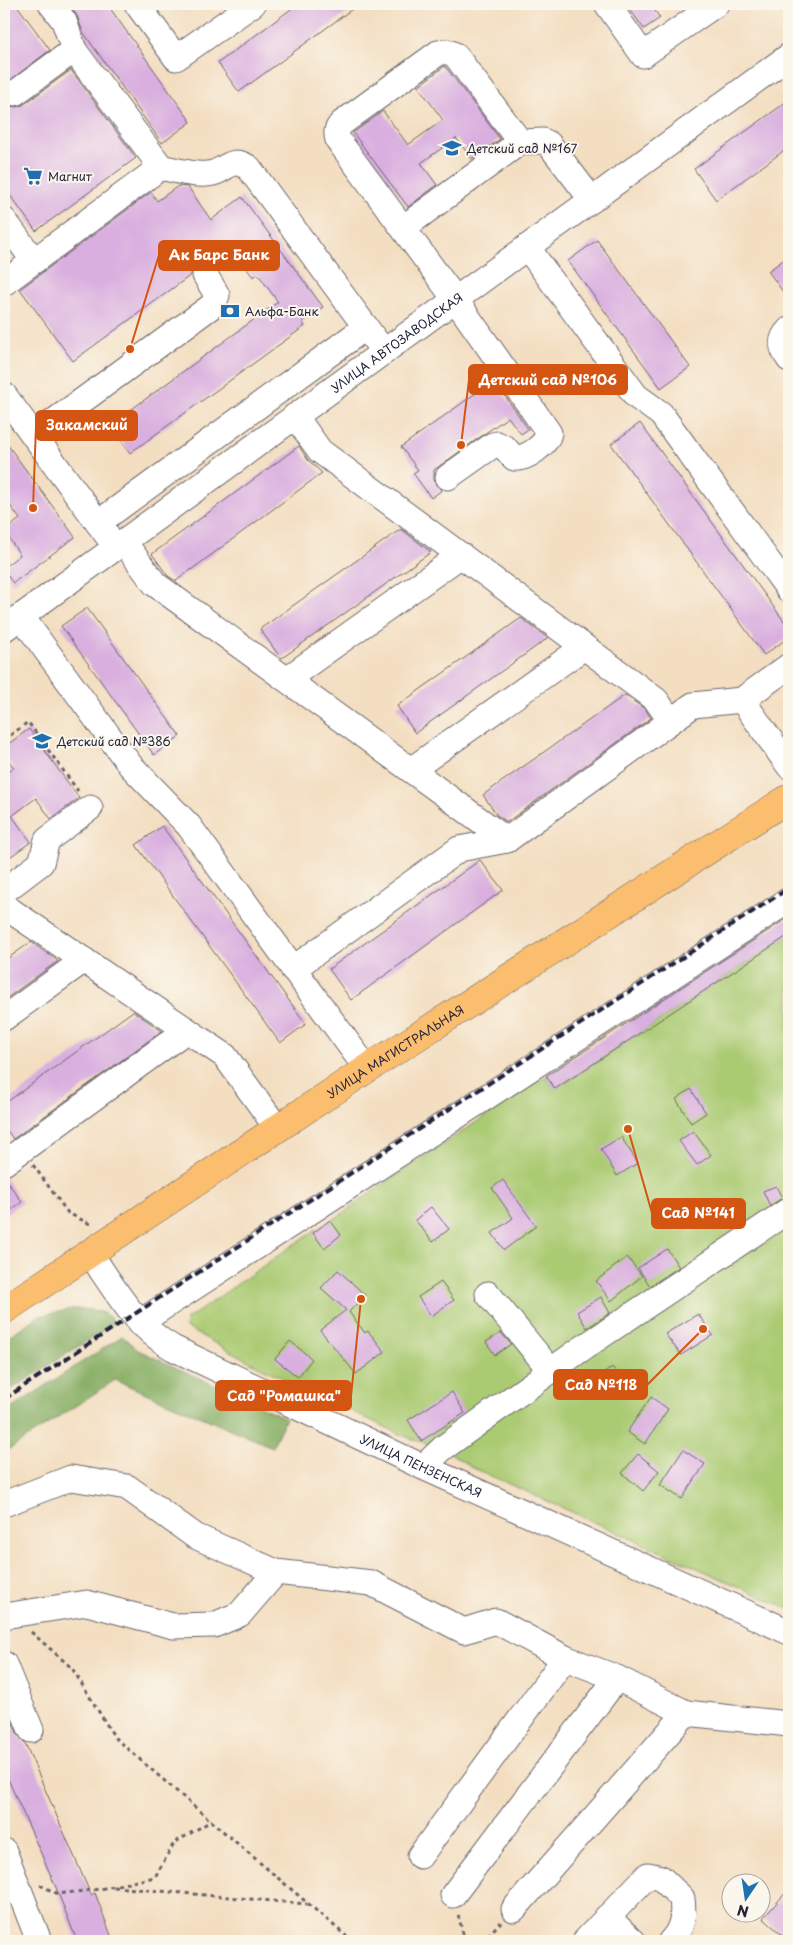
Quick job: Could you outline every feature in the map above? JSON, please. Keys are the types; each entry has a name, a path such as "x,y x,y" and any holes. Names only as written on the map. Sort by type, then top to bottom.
{"main road":[{"name":"УЛИЦА МАГИСТРАЛЬНАЯ","path":"4,1310 277,1128 789,798"}],"street":[{"path":"51,4 64,22 74,50 161,167"},
{"path":"137,4 176,58 225,11 252,4"},
{"path":"607,4 643,55 716,4"},
{"path":"15,93 74,50"},
{"path":"448,477 493,445 497,444 505,448 514,458 523,458 544,443 549,433 455,299 338,140 337,128 438,53 444,51 452,52 456,56 520,142"},
{"name":"УЛИЦА АВТОЗАВОДСКАЯ","path":"13,622 789,56"},
{"path":"403,228 520,142 543,141 549,144 592,200"},
{"path":"4,283 161,167 211,174 235,162 249,168 384,352"},
{"path":"4,220 34,261"},
{"path":"528,247 636,396 661,414 789,590"},
{"path":"34,436 213,305 217,294 205,275"},
{"path":"98,523 366,327"},
{"path":"789,330 782,337 781,345 789,359"},
{"path":"4,395 98,523 120,544 155,584 507,840"},
{"path":"295,416 320,451 656,700 671,721"},
{"path":"286,679 461,555"},
{"path":"13,622 130,765 190,826 367,1070"},
{"path":"411,770 584,647"},
{"path":"294,969 459,849 507,840 693,705 742,700 789,666"},
{"path":"742,700 789,766"},
{"path":"4,891 41,863 47,840 90,808"},
{"path":"139,1323 789,900"},
{"path":"4,906 225,1056 277,1128"},
{"path":"4,1018 84,960"},
{"path":"13,1156 187,1030"},
{"path":"423,1467 443,1448 550,1371 789,1210"},
{"name":"УЛИЦА ПЕНЗЕНСКАЯ","path":"90,1253 139,1323 173,1348 423,1467 789,1632"},
{"path":"488,1294 550,1371"},
{"path":"4,1504 71,1478 128,1487 196,1536 276,1572 371,1583 464,1631 496,1621 565,1658 617,1678 686,1713 789,1724"},
{"path":"10,1615 87,1603 173,1626 214,1625 240,1614 276,1572"},
{"path":"420,1856 565,1658"},
{"path":"4,1664 32,1730"},
{"path":"453,1894 617,1678"},
{"path":"514,1909 686,1713"},
{"path":"8,1862 39,1941"},
{"path":"585,1941 648,1875 662,1878 682,1898 683,1915 681,1926 671,1941"},
{"path":"607,1917 633,1941"}],"path":[{"path":"4,740 28,722 90,808"},
{"path":"13,1156 68,1214 94,1226"},
{"path":"10,1615 72,1668 115,1738 352,1941"},
{"path":"8,1862 58,1894 155,1877 174,1842 211,1821"},
{"path":"109,1886 308,1904"},
{"path":"453,1894 465,1941"},
{"path":"482,1941 514,1909"}],"green space":[{"path":"789,935 789,1609 471,1467 443,1448 411,1439 355,1413 256,1365 185,1327 186,1320 309,1234 342,1214 380,1186 546,1076 555,1089"},
{"path":"72,1309 101,1312 115,1323 4,1394 4,1339 39,1316"},
{"path":"122,1336 138,1350 286,1418 272,1447 115,1380 4,1453 4,1413"}],"building":[{"path":"4,4 16,4 50,50 4,85"},
{"path":"75,4 107,4 191,122 162,143 83,32 77,16 71,7"},
{"path":"298,4 359,4 239,92 218,63"},
{"path":"626,4 650,4 660,18 644,29"},
{"path":"445,66 500,139 472,159 456,138 421,163 437,185 408,207 353,133 383,111 408,145 443,120 418,86"},
{"path":"71,70 136,158 36,231 4,187 4,102 9,106 23,105"},
{"path":"789,100 789,147 716,200 694,169"},
{"path":"178,186 188,187 211,220 242,197 323,307 302,322 305,326 130,453 110,425 278,302 258,274 253,277 230,246 209,262 197,263 192,268 191,275 73,361 20,289 151,192 157,201"},
{"path":"597,240 690,367 661,388 568,261"},
{"path":"789,256 789,300 768,271"},
{"path":"494,380 528,429 521,434 508,417 434,470 436,485 442,490 431,498 413,473 418,470 401,447"},
{"path":"640,423 789,628 789,637 764,655 611,444"},
{"path":"4,440 75,537 13,583 4,571 4,567 20,555 4,531 20,519 4,497"},
{"path":"299,446 308,460 322,473 176,581 168,576 152,554"},
{"path":"401,529 431,552 282,658 280,657 260,629"},
{"path":"87,608 180,736 154,755 61,626"},
{"path":"521,618 548,638 415,733 397,706"},
{"path":"625,695 646,710 651,718 507,822 497,815 483,795"},
{"path":"29,729 79,798 51,819 36,798 12,816 31,842 4,861 4,775 14,768 4,754 4,747"},
{"path":"162,826 306,1024 280,1043 136,845"},
{"path":"480,860 503,890 351,1000 329,969"},
{"path":"789,917 789,935 555,1089 546,1076"},
{"path":"31,942 58,961 4,1000 4,961"},
{"path":"133,1011 162,1031 13,1139 4,1126 4,1104"},
{"path":"691,1089 706,1113 691,1123 676,1099"},
{"path":"693,1131 711,1155 697,1165 679,1141"},
{"path":"621,1137 638,1163 617,1176 601,1149"},
{"path":"4,1177 22,1202 4,1215"},
{"path":"503,1180 536,1226 504,1250 492,1233 513,1218 492,1188"},
{"path":"776,1186 782,1198 770,1206 763,1191"},
{"path":"431,1207 449,1229 433,1242 415,1220"},
{"path":"330,1220 341,1235 324,1248 313,1233"},
{"path":"667,1249 679,1267 650,1286 638,1268"},
{"path":"627,1257 642,1276 611,1301 596,1281"},
{"path":"338,1270 365,1295 349,1312 365,1333 368,1331 385,1352 356,1374 320,1330 346,1310 321,1288"},
{"path":"441,1282 454,1300 431,1316 418,1297"},
{"path":"601,1297 610,1313 587,1328 577,1312"},
{"path":"698,1314 713,1335 681,1355 665,1334"},
{"path":"501,1333 511,1344 495,1355 486,1342"},
{"path":"290,1341 312,1359 298,1377 275,1359"},
{"path":"612,1367 622,1378 606,1392 596,1380"},
{"path":"452,1392 465,1413 421,1441 408,1420"},
{"path":"651,1397 668,1409 645,1444 627,1432"},
{"path":"683,1450 705,1464 682,1499 660,1485"},
{"path":"638,1454 659,1471 643,1491 622,1473"},
{"path":"4,1701 18,1735 25,1743 91,1895 95,1893 113,1941 77,1941 55,1885 4,1770"},
{"path":"789,1889 789,1941 768,1922 770,1922 770,1910"}],"railway":[{"path":"4,1399 789,888"}],"place":[{"name":"Детский сад №167","path":"452,148"},
{"name":"Магнит","path":"33,176"},
{"name":"Альфа-Банк","path":"230,311"},
{"name":"Ак Барс Банк","path":"130,349"},
{"name":"Детский сад №106","path":"461,445"},
{"name":"Закамский","path":"33,508"},
{"name":"Детский сад №386","path":"42,741"},
{"name":"Сад №141","path":"628,1129"},
{"name":"Сад \"Ромашка\"","path":"361,1299"},
{"name":"Сад №118","path":"703,1329"}]}
